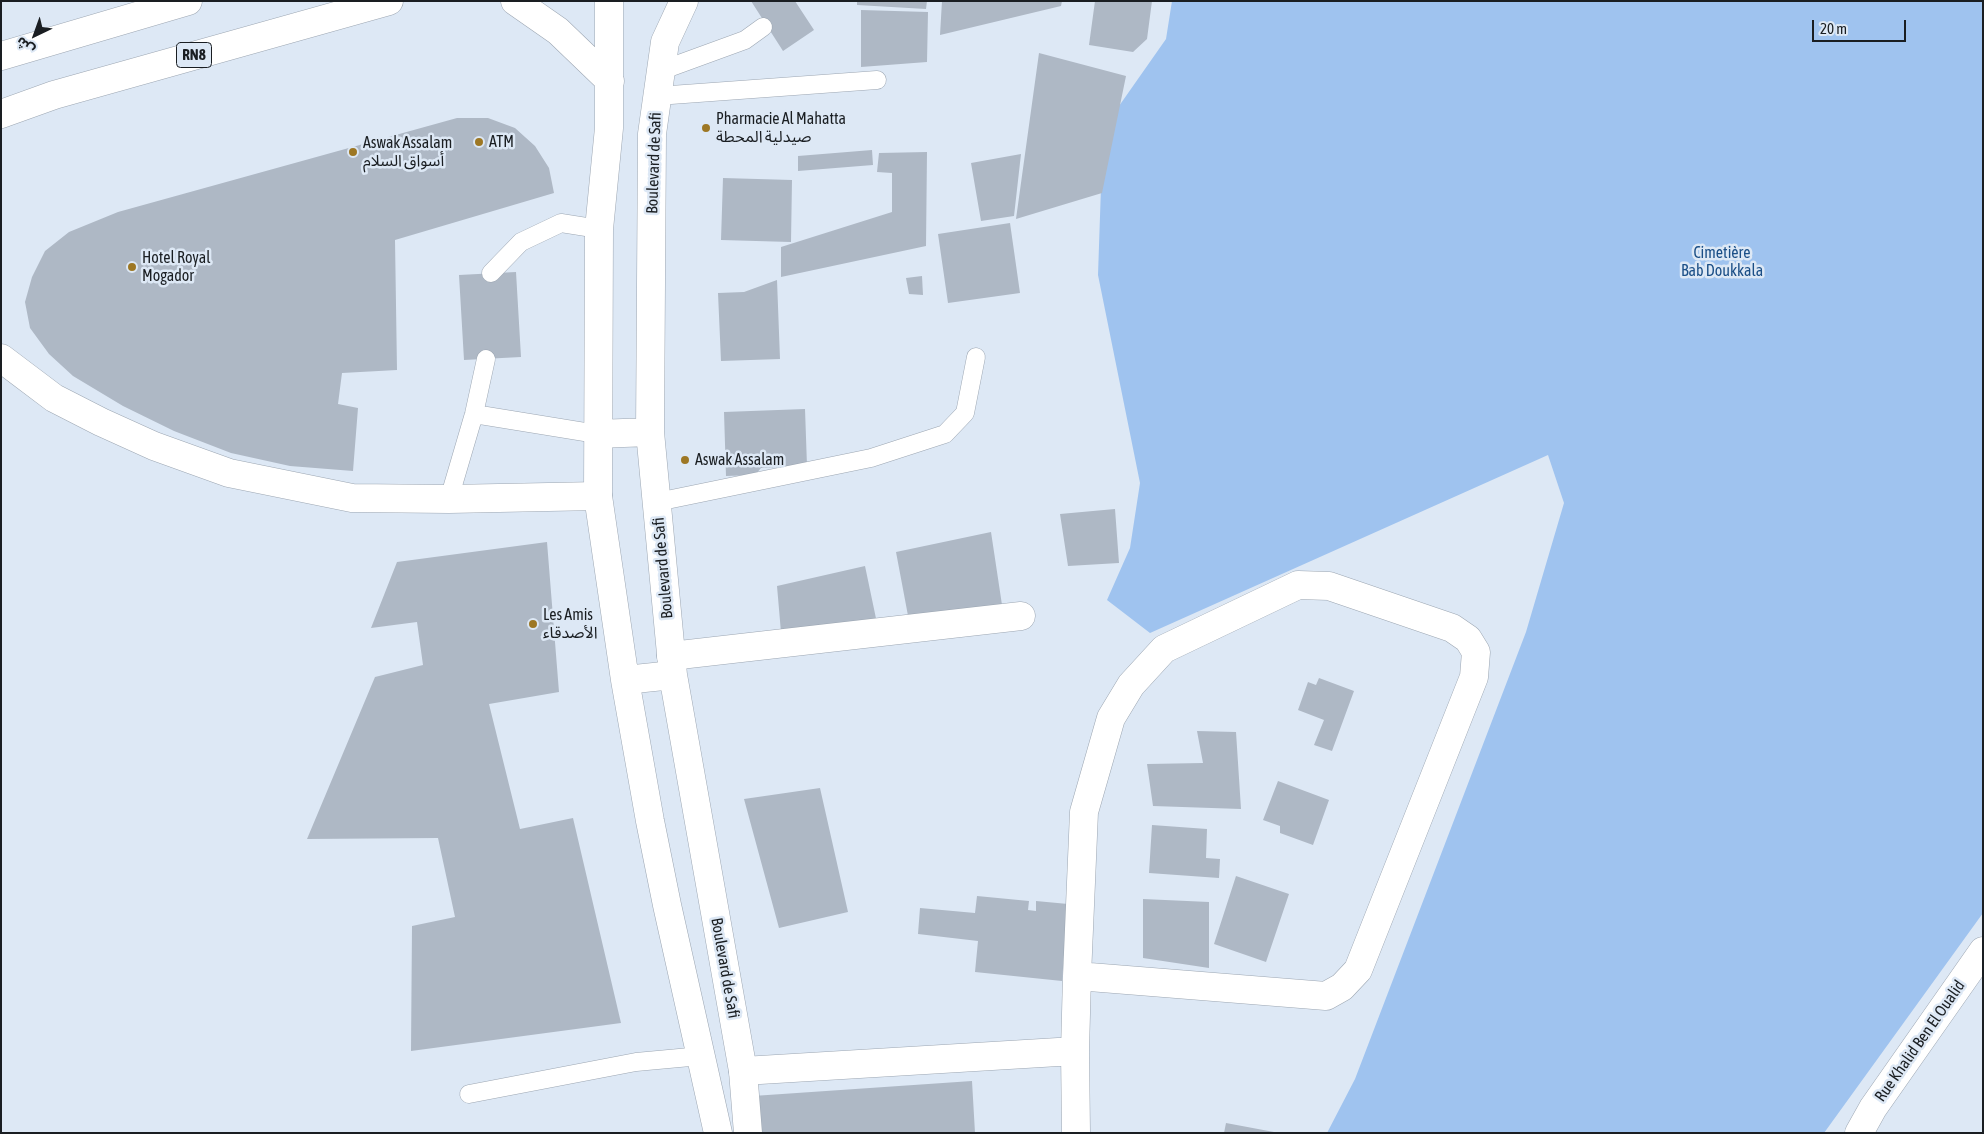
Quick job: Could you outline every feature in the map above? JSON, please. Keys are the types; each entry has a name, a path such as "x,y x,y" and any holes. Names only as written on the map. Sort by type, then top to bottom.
{"main road":[{"path":"1,56 188,1"},
{"name":"RN8","path":"1,114 54,95 389,1"},
{"path":"515,1 558,31 610,81"},
{"path":"609,1 609,128 600,229 598,496 625,680 667,905 718,1133"},
{"name":"Boulevard de Safi","path":"684,1 665,42 652,134 650,432 672,666 743,1071 748,1133"},
{"path":"1,358 54,398 101,422 154,446 229,473 352,498 449,499 598,496"},
{"path":"597,434 650,432"},
{"path":"1076,1133 1075,1051 1077,976 1084,812 1111,718 1131,685 1164,649 1298,586 1329,586 1452,628 1468,639 1476,652 1474,678 1358,970 1342,987 1326,996 1077,976"},
{"path":"625,680 672,666 1021,616"},
{"name":"Rue Khalid Ben El Oualid","path":"1859,1133 1873,1108 1981,957"},
{"path":"743,1071 1075,1051"}],"lane":[{"path":"658,84 745,40 763,27"},
{"path":"658,84 877,80"},
{"path":"491,273 521,242 561,223 600,229"},
{"path":"657,502 871,458 945,434 965,413 976,357"},
{"path":"449,499 474,414 486,359"},
{"path":"474,414 597,434"},
{"path":"469,1094 636,1062 701,1056"}],"green space":[{"name":"Cimetière Bab Doukkala","path":"1172,1 1983,1 1983,913 1824,1133 1327,1133 1355,1079 1526,632 1564,503 1548,455 1150,633 1107,600 1130,548 1140,483 1098,275 1101,187 1119,106 1166,39"}],"building":[{"path":"751,1 795,1 814,30 783,51"},
{"path":"857,1 927,1 926,9 857,5"},
{"path":"942,1 1062,1 1061,6 940,35"},
{"path":"1095,1 1152,1 1147,39 1133,52 1089,45"},
{"path":"861,10 928,12 927,62 861,67"},
{"path":"1039,53 1126,76 1102,193 1016,219"},
{"path":"457,118 488,118 515,128 535,146 549,168 554,193 395,240 397,370 342,373 338,404 358,408 353,471 290,466 231,453 174,431 123,406 73,376 49,354 30,328 25,302 32,277 45,251 69,232 118,212"},
{"path":"872,150 873,165 798,171 798,156"},
{"path":"927,152 926,246 781,277 781,247 892,212 892,173 877,172 879,153"},
{"path":"1021,154 1014,216 981,221 971,163"},
{"path":"723,178 792,180 791,242 721,240"},
{"path":"1010,223 1020,293 948,303 938,234"},
{"path":"516,272 521,357 464,360 459,275"},
{"path":"922,276 923,295 909,294 906,278"},
{"path":"777,280 780,359 721,361 718,293 744,292"},
{"path":"805,409 807,466 761,468 755,475 726,476 724,412"},
{"path":"1115,509 1119,563 1068,566 1060,514"},
{"path":"991,532 1002,605 909,621 896,552"},
{"path":"547,542 559,692 489,704 520,829 573,818 621,1023 411,1051 412,926 455,917 438,838 307,839 375,677 423,665 417,622 371,628 397,562"},
{"path":"865,566 878,628 782,644 777,586"},
{"path":"1319,678 1354,691 1332,751 1314,745 1324,720 1298,710 1308,682 1316,685"},
{"path":"1197,731 1236,732 1241,809 1153,806 1147,764 1203,763"},
{"path":"1278,781 1329,800 1313,845 1280,833 1280,826 1263,820"},
{"path":"820,788 848,912 779,928 744,799"},
{"path":"1152,825 1207,829 1206,858 1220,859 1219,878 1149,873"},
{"path":"1236,876 1289,894 1266,962 1214,944"},
{"path":"977,896 1029,901 1028,910 1036,911 1036,901 1068,904 1062,981 975,972 978,941 918,934 920,908 975,913"},
{"path":"1143,899 1209,902 1209,968 1143,958"},
{"path":"972,1081 975,1133 757,1133 753,1096"},
{"path":"1226,1123 1274,1132 1274,1133 1224,1133"}],"place":[{"name":"Pharmacie Al Mahatta صيدلية المحطة","path":"706,128"},
{"name":"ATM","path":"479,142"},
{"name":"Aswak Assalam أسواق السلام","path":"353,152"},
{"name":"Hotel Royal Mogador","path":"132,267"},
{"name":"Aswak Assalam","path":"685,460"},
{"name":"Les Amis الأصدقاء","path":"533,624"}]}
